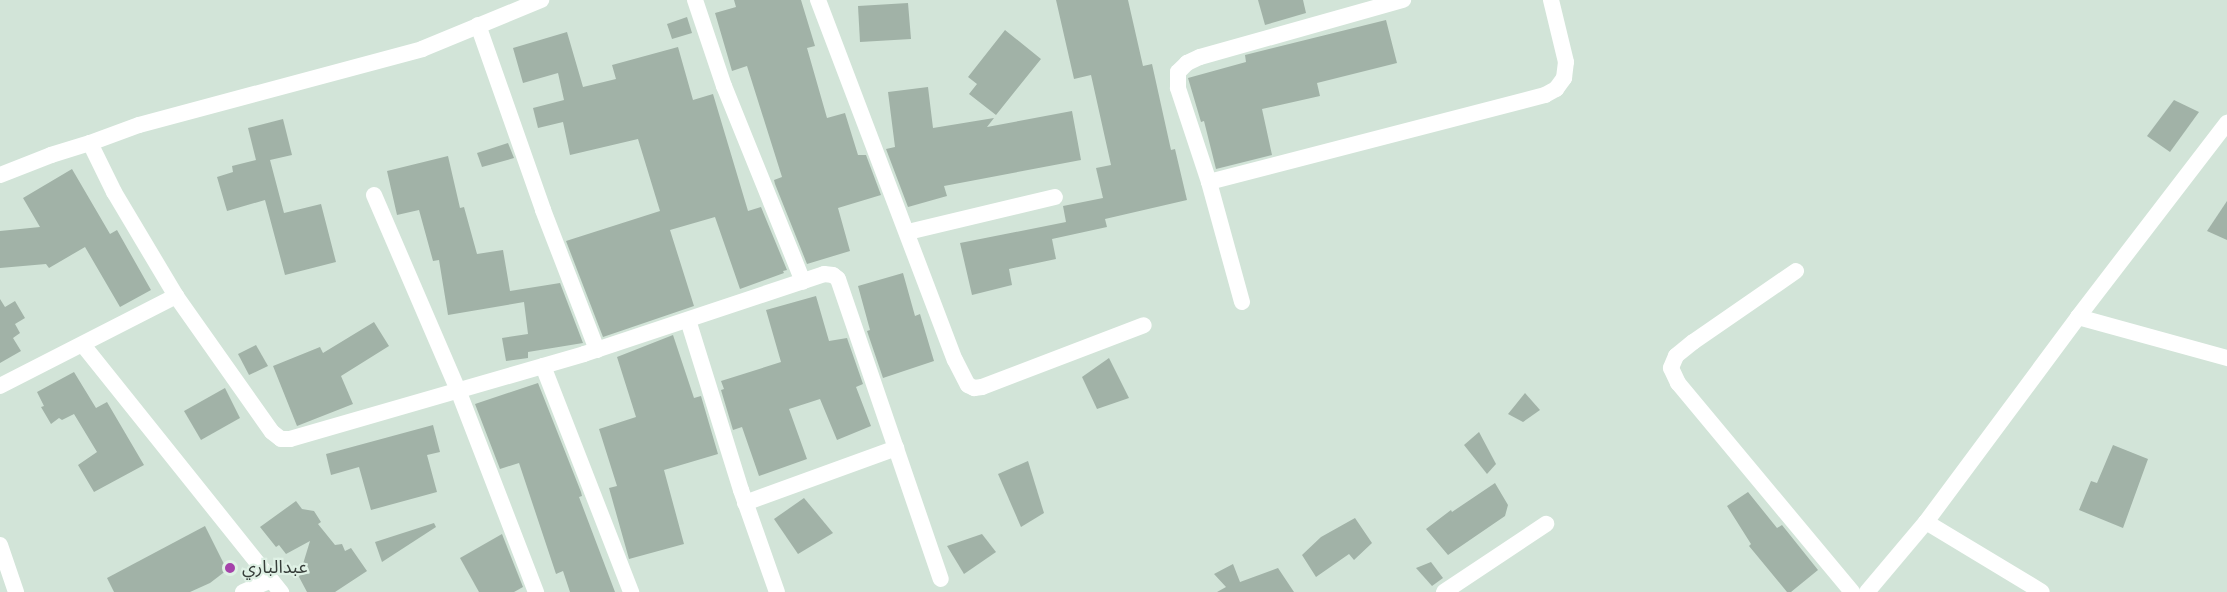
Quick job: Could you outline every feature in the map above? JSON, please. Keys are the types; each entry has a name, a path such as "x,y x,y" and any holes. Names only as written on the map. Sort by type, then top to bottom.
{"street":[{"path":"0,175 51,155 139,126 422,49 541,0"},
{"path":"695,0 724,86 803,282"},
{"path":"818,0 962,376 968,386 974,388 1144,325"},
{"path":"1242,302 1209,182 1178,88 1178,72 1187,63 1403,0"},
{"path":"1209,182 1545,95 1556,89 1564,78 1566,62 1551,0"},
{"path":"478,25 543,210 597,350"},
{"path":"1867,592 1926,522 2078,317 2227,123"},
{"path":"90,143 114,192 176,296 269,427 280,439 290,439 597,350 824,274 838,279 941,579"},
{"path":"374,195 458,390 536,592"},
{"path":"908,232 1055,197"},
{"path":"1796,271 1693,342 1676,356 1671,368 1678,383 1852,592"},
{"path":"0,386 176,296"},
{"path":"2078,317 2227,358"},
{"path":"688,320 745,502 777,592"},
{"path":"83,345 276,586 243,592"},
{"path":"543,366 631,592"},
{"path":"745,502 896,448"},
{"path":"1926,522 2042,592"},
{"path":"1444,592 1546,524"},
{"path":"0,545 16,592"}],"building":[{"path":"734,0 801,0 815,46 807,48 827,118 845,113 858,155 866,155 881,195 838,208 850,251 807,264 775,184 774,180 782,177 747,66 732,71 715,13 736,7"},
{"path":"1056,0 1128,0 1143,66 1152,64 1171,150 1175,149 1187,200 1105,219 1107,227 1052,239 1056,259 1009,269 1012,285 972,295 960,243 1066,222 1063,206 1103,198 1096,168 1111,165 1091,75 1074,79"},
{"path":"1258,0 1303,0 1306,13 1265,25"},
{"path":"908,3 911,39 860,42 858,6"},
{"path":"687,17 692,33 672,39 667,24"},
{"path":"1386,20 1397,63 1317,83 1320,96 1262,109 1272,155 1216,169 1204,121 1201,122 1188,78 1246,62 1245,55"},
{"path":"1005,30 1041,59 996,115 969,94 977,84 968,77"},
{"path":"567,32 583,87 616,79 612,65 678,47 693,100 713,94 748,211 761,207 787,270 783,271 784,273 740,289 715,217 670,230 694,306 603,337 566,241 660,211 638,139 570,155 563,122 538,128 533,108 564,100 558,73 523,83 513,48"},
{"path":"928,87 933,128 994,118 987,127 1072,111 1081,160 944,186 947,196 908,207 886,149 895,147 888,92"},
{"path":"2174,100 2199,112 2170,152 2147,136"},
{"path":"283,119 292,155 270,160 284,213 321,204 336,262 285,275 265,200 227,211 217,177 233,172 232,166 256,160 248,128"},
{"path":"508,143 514,158 482,167 477,153"},
{"path":"448,156 460,208 464,207 477,254 503,250 510,291 560,283 583,343 528,352 528,358 506,361 502,338 528,334 524,302 448,315 439,260 433,261 419,210 397,215 387,171"},
{"path":"72,169 110,234 117,230 151,290 120,307 85,247 49,268 46,264 0,268 0,231 40,227 23,198"},
{"path":"2227,201 2227,240 2207,231"},
{"path":"903,273 915,316 920,314 934,361 883,378 867,331 870,330 858,286"},
{"path":"816,296 829,341 847,338 863,384 856,387 871,426 837,440 820,399 789,409 807,459 759,476 742,427 733,430 721,390 724,389 721,381 781,362 766,310"},
{"path":"0,299 5,307 15,301 25,318 15,324 20,333 13,338 21,351 0,363"},
{"path":"374,322 389,346 341,376 353,404 297,426 273,366 320,347 323,353"},
{"path":"673,335 694,398 701,396 718,454 664,470 684,544 629,559 609,488 617,486 599,429 636,417 617,357"},
{"path":"256,345 268,366 249,375 238,354"},
{"path":"1109,358 1129,398 1097,409 1082,377"},
{"path":"74,372 96,408 107,402 144,465 94,492 78,465 97,452 74,414 62,420 59,418 51,424 41,407 44,406 37,392"},
{"path":"538,383 581,492 582,496 579,497 615,592 570,592 563,571 556,574 519,463 500,469 475,404"},
{"path":"225,388 240,418 201,440 184,411"},
{"path":"1525,393 1540,410 1523,422 1508,414"},
{"path":"433,425 440,452 427,455 437,492 371,510 359,467 331,475 326,454"},
{"path":"1479,432 1496,464 1487,474 1464,445"},
{"path":"2113,445 2148,459 2123,528 2079,510 2091,481 2097,483"},
{"path":"1028,461 1044,513 1021,527 998,474"},
{"path":"1495,483 1508,505 1505,516 1448,555 1426,529 1451,510 1452,512"},
{"path":"1748,492 1777,528 1782,525 1818,570 1791,592 1787,592 1749,546 1751,544 1727,506"},
{"path":"804,498 833,533 798,554 774,519"},
{"path":"296,501 302,509 314,511 321,522 318,524 335,545 342,544 345,551 351,548 367,571 335,592 307,592 299,577 310,541 286,554 279,545 276,547 260,527"},
{"path":"1355,518 1372,543 1354,560 1349,554 1316,577 1302,555 1321,537"},
{"path":"434,523 436,527 382,562 375,542"},
{"path":"205,526 227,570 210,583 190,592 114,592 107,578"},
{"path":"502,534 523,587 514,592 479,592 460,558"},
{"path":"982,534 996,552 964,574 947,546"},
{"path":"1431,562 1443,578 1432,586 1416,568"},
{"path":"1233,564 1240,582 1278,568 1294,592 1217,592 1226,587 1214,574"}],"place":[{"name":"عبدالباري","path":"230,568"}]}
